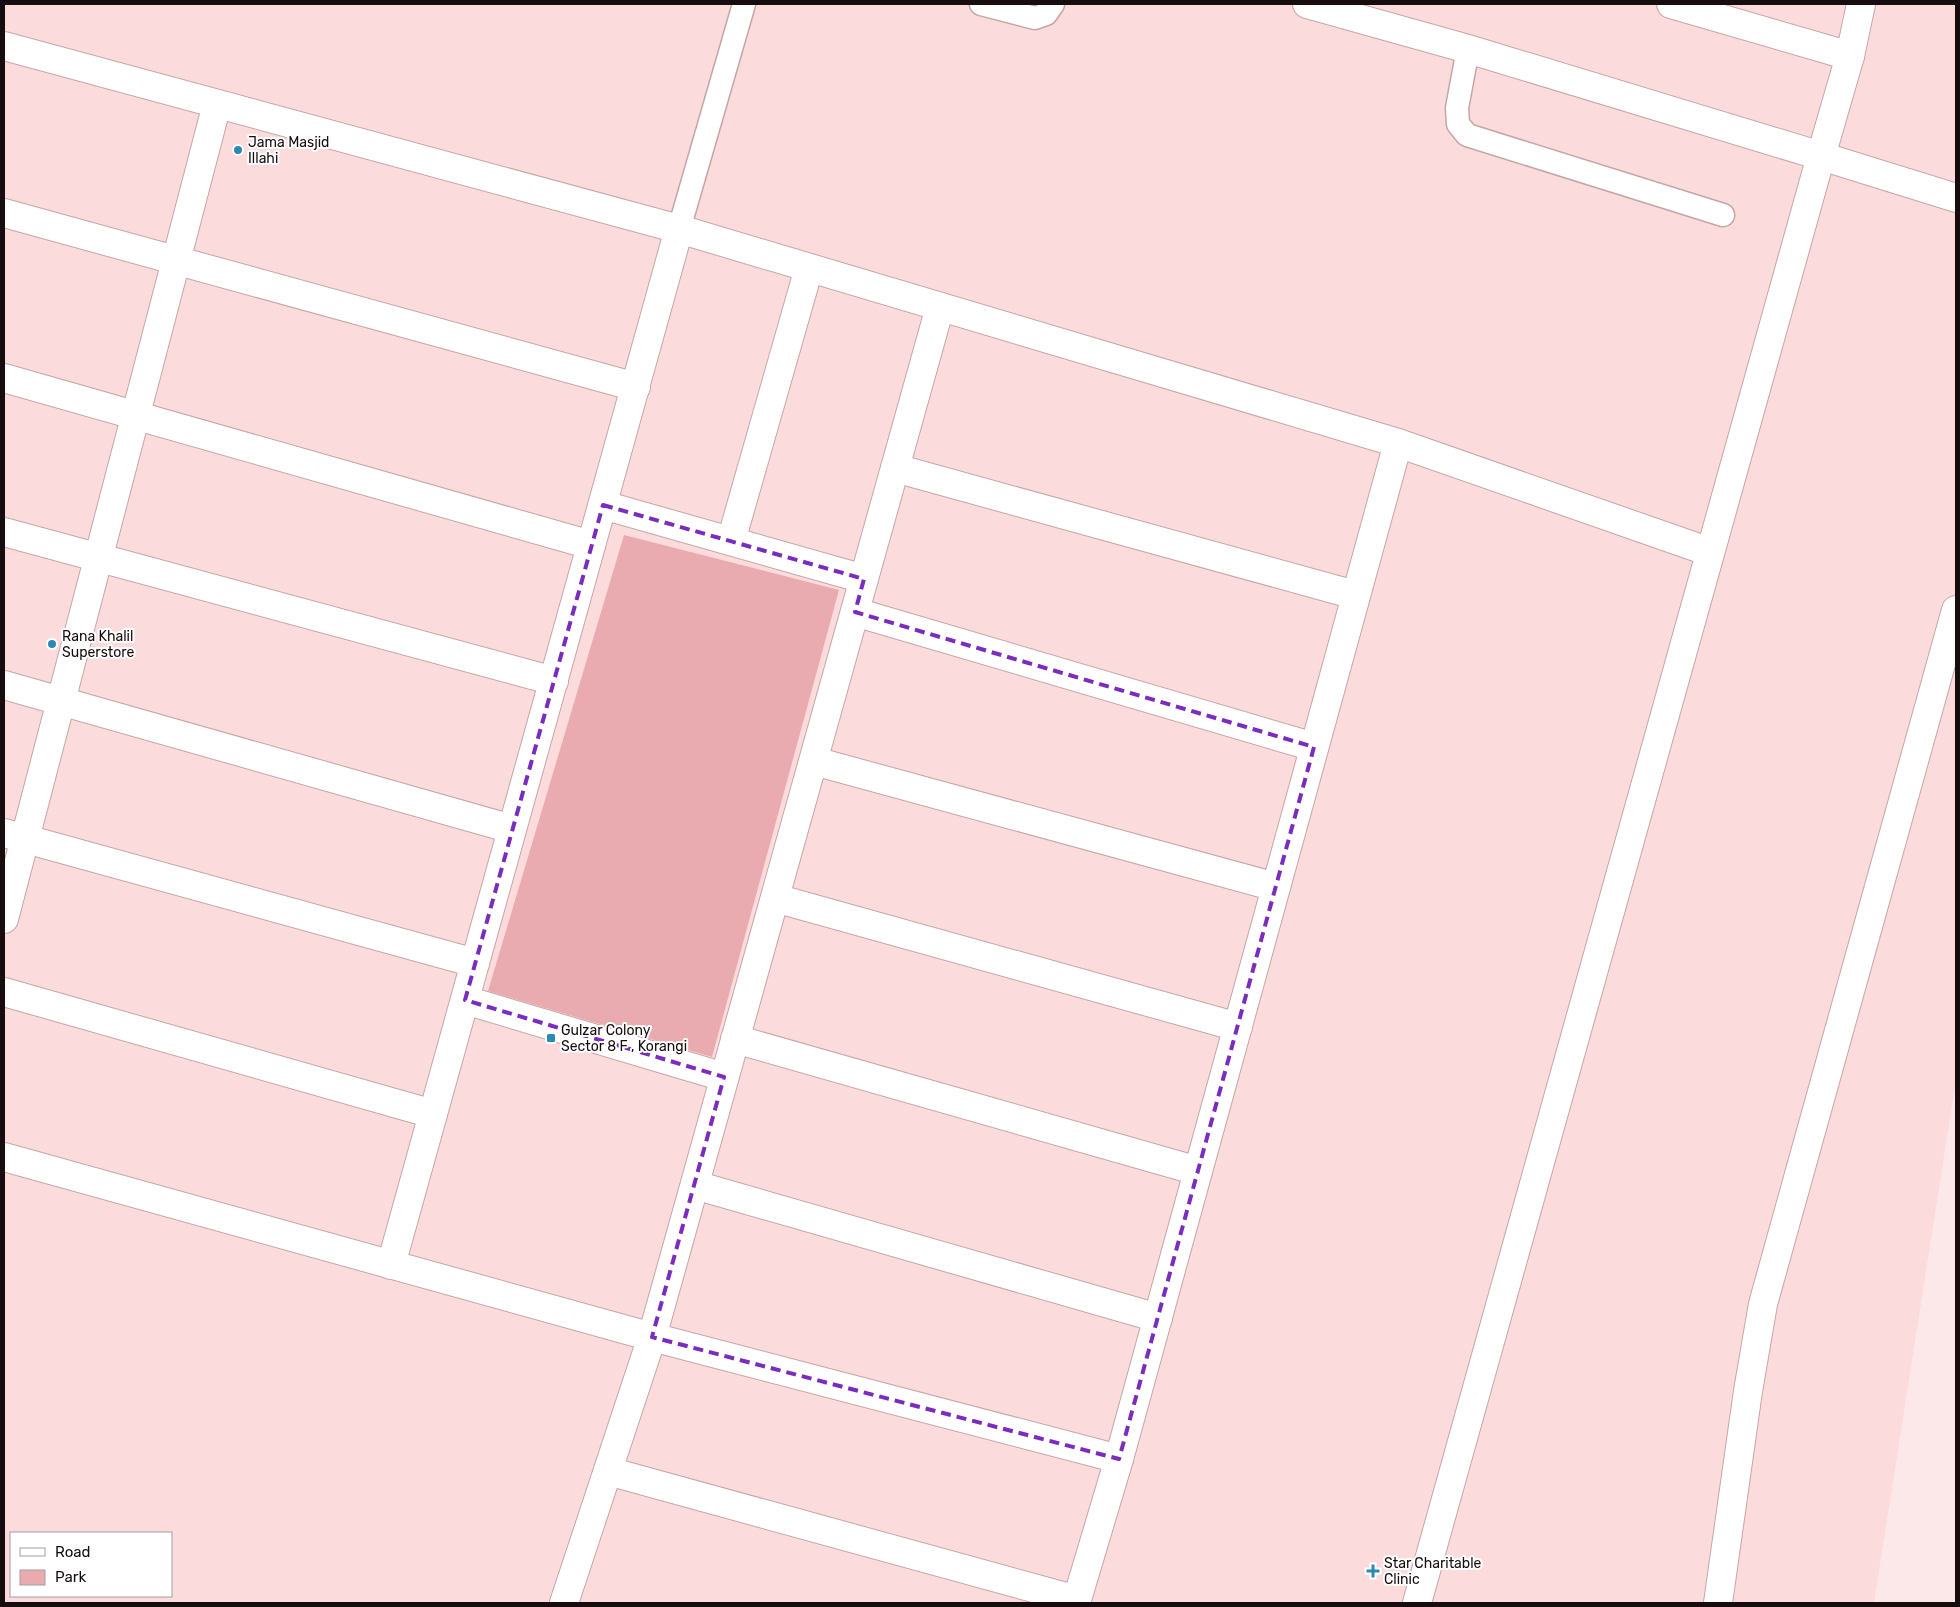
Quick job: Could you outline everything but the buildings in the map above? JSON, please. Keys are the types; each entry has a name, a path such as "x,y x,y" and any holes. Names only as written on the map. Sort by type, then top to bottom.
{"street":[{"path":"1671,4 1850,56"},
{"path":"1416,1603 1850,56 1861,4"},
{"path":"1315,5 1468,49 1956,198"},
{"path":"4,46 680,229 1398,443 1710,552"},
{"path":"4,920 14,836 61,701 217,104"},
{"path":"4,214 636,386"},
{"path":"391,1265 680,229"},
{"path":"731,541 809,268"},
{"path":"564,1603 652,1337 940,307"},
{"path":"4,378 591,545"},
{"path":"608,1472 1076,1601 1119,1459 1398,443"},
{"path":"895,468 1356,595"},
{"path":"603,505 864,579"},
{"path":"4,532 554,682"},
{"path":"1718,1603 1762,1304 1956,610"},
{"path":"855,612 1314,747"},
{"path":"4,685 512,828"},
{"path":"814,761 1276,887"},
{"path":"14,836 475,963"},
{"path":"775,898 1238,1027"},
{"path":"4,992 433,1114"},
{"path":"465,1000 724,1077"},
{"path":"735,1039 1198,1171"},
{"path":"4,1157 652,1337 1119,1459"},
{"path":"695,1185 1158,1318"}],"lane":[{"path":"680,229 744,4"},
{"path":"981,4 1035,18 1046,14 1053,4"},
{"path":"1468,49 1457,108 1458,124 1467,135 1723,215"}],"highlighted area":[{"path":"603,505 864,579 855,612 1314,747 1119,1459 652,1337 724,1077 465,1000"}],"shaded area":[{"path":"4,4 1956,4 1956,1080 1874,1603 4,1603"}],"green space":[{"path":"624,535 839,590 712,1057 488,991"}],"place":[{"name":"Jama Masjid Illahi","path":"238,150"},
{"name":"Rana Khalil Superstore","path":"52,644"},
{"name":"Gulzar Colony Sector 8 F , Korangi","path":"551,1038"},
{"name":"Star Charitable Clinic","path":"1373,1571"}]}
